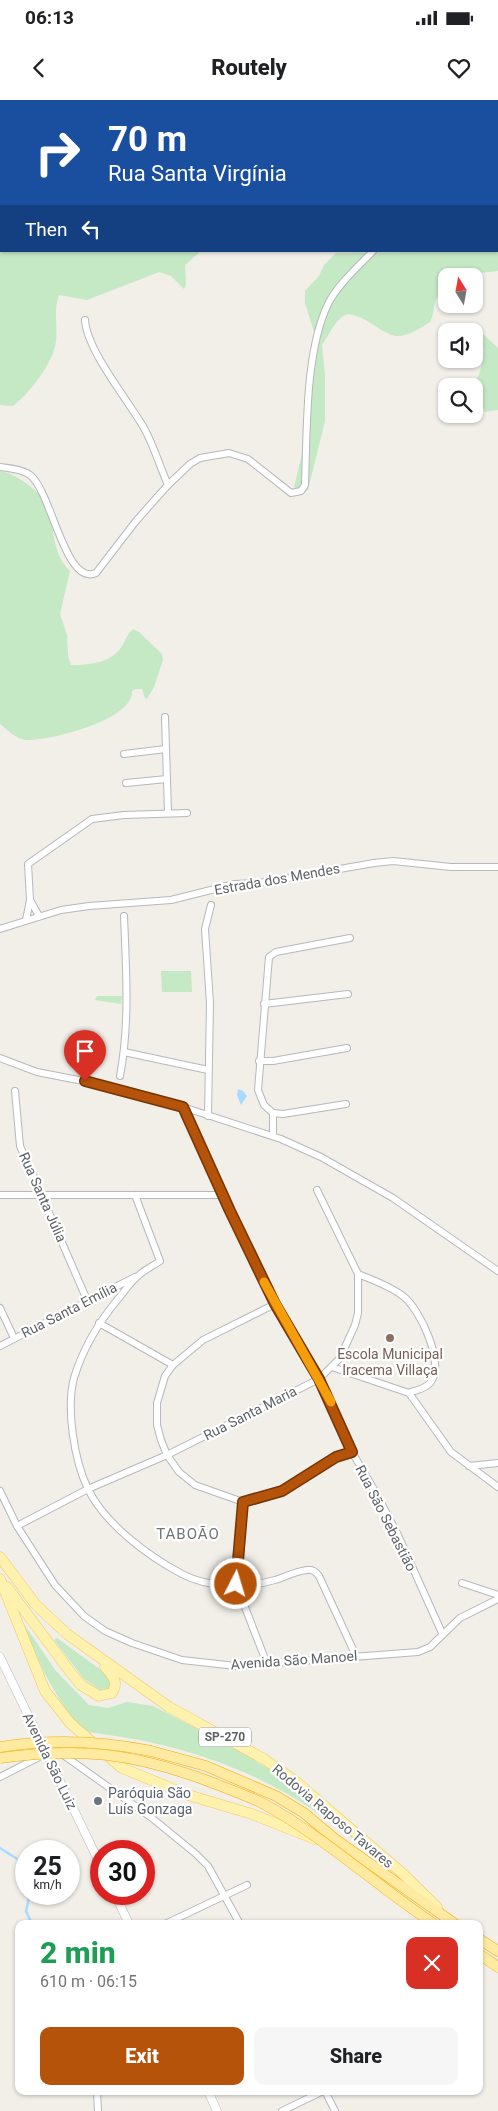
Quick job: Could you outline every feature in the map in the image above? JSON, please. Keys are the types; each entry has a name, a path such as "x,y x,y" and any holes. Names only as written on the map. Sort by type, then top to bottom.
{"highway":[{"name":"Rodovia Raposo Tavares","path":"0,1747 36,1742 124,1746 152,1751 206,1766 276,1796 304,1813 335,1839 450,1920"},
{"name":"Rodovia Raposo Tavares","path":"0,1758 52,1752 109,1754 150,1762 220,1785 263,1804 322,1842 429,1920"},
{"path":"483,1942 498,1951"},
{"path":"483,1957 498,1967"}],"main road":[{"name":"Rodovia Raposo Tavares","path":"0,1557 36,1605 67,1634 169,1707 264,1759 294,1780 402,1873 451,1920"},
{"name":"Rodovia Raposo Tavares","path":"0,1579 44,1691 70,1723 122,1768 188,1795 252,1814 322,1842"},
{"path":"0,1579 71,1673 91,1692 99,1696 106,1696 116,1688 116,1681 96,1656"}],"street":[{"path":"0,467 21,471 30,475 51,509 72,562 80,572 86,575 96,572 136,521 168,485 190,464 200,458 228,452 248,459 291,493 296,493 303,489 311,375 324,318 329,303 344,282 372,252"},
{"path":"84,320 85,329 94,346 145,430 168,485"},
{"path":"166,717 168,812"},
{"path":"124,754 166,749"},
{"path":"126,782 167,779"},
{"path":"26,920 30,900 28,864 84,823 92,818 105,816 168,812 187,813"},
{"name":"Estrada dos Mendes","path":"0,929 39,916 89,906 171,900 235,884 259,883 374,863 393,862 451,867 498,867"},
{"path":"30,900 39,916"},
{"path":"208,1116 210,1003 205,929 211,905"},
{"path":"120,1076 124,1052 127,994 124,916"},
{"path":"346,1104 283,1114 273,1113 264,1105 258,1090 268,961 271,954 350,938"},
{"path":"264,1004 348,994"},
{"path":"260,1061 273,1061 347,1048"},
{"path":"124,1052 208,1070"},
{"path":"0,1058 37,1072 104,1084 183,1107 272,1136 322,1157 393,1198 498,1271"},
{"name":"Rua Santa Júlia","path":"15,1091 17,1134 20,1146 87,1300"},
{"name":"Rua São Sebastião","path":"183,1107 222,1195 275,1304 319,1379 352,1452 376,1493 396,1533 442,1633"},
{"path":"272,1136 273,1113"},
{"name":"Rua Santa Maria","path":"17,1526 88,1489 167,1455 319,1379 340,1358 355,1325 358,1313 358,1274 317,1190"},
{"path":"0,1195 222,1195"},
{"path":"135,1195 160,1261 138,1275 100,1323 92,1334 74,1378 71,1414 74,1441 88,1489 112,1521 145,1552 184,1575 210,1584 236,1584 272,1581 308,1569 314,1570 320,1576 356,1656"},
{"path":"358,1274 403,1296 412,1304 430,1340 435,1360 433,1377 423,1388 409,1393"},
{"name":"Rua Santa Emília","path":"0,1346 138,1275"},
{"path":"275,1304 203,1340 173,1365 165,1376 157,1403 157,1425 167,1455 179,1472 195,1484 243,1502 282,1491 336,1457 352,1452"},
{"path":"0,1308 14,1338"},
{"path":"100,1323 173,1365"},
{"path":"332,1366 409,1393 451,1452 498,1487"},
{"path":"469,1466 498,1462"},
{"name":"Avenida São Manoel","path":"0,1491 17,1526 55,1585 84,1616 105,1631 182,1660 236,1666 418,1652 430,1647 442,1633 460,1618 498,1597"},
{"path":"243,1502 236,1584 266,1664"},
{"path":"462,1583 498,1597"},
{"name":"Avenida São Luiz","path":"0,1657 90,1843"},
{"path":"39,1738 152,1818 208,1866 238,1920"},
{"path":"0,1777 46,1753"},
{"path":"174,1920 226,1897 247,1885"},
{"path":"120,1905 127,1920"},
{"path":"97,2095 98,2111"},
{"path":"210,2095 218,2111"},
{"path":"282,2111 316,2095"},
{"path":"326,2095 335,2111"}],"green space":[{"path":"0,252 200,252 185,265 186,285 184,289 171,276 159,272 87,300 59,295 56,307 56,341 46,368 33,386 13,406 0,405"},
{"path":"498,252 498,271 483,273 483,268 438,268 438,297 430,322 406,335 391,335 356,316 343,316 337,322 322,345 325,376 325,421 308,490 303,493 294,487 304,446 308,365 315,335 305,303 305,291 319,276 324,265 336,253"},
{"path":"484,335 498,348 498,410 485,412 483,408 483,378 477,378 481,368 483,368"},
{"path":"0,471 8,473 27,484 46,504 57,550 62,561 70,571 60,614 67,635 68,656 71,665 100,662 112,656 118,652 133,629 139,632 162,654 163,660 154,687 147,699 142,689 135,689 132,691 129,701 120,711 105,720 53,737 26,740 12,734 0,724"},
{"path":"161,971 191,971 192,992 162,992"},
{"path":"97,996 122,996 121,1004 95,1000"},
{"path":"21,1620 56,1671 89,1705 108,1708 127,1702 153,1706 231,1746 279,1775 311,1799 377,1857 296,1799 246,1773 168,1746 85,1732 64,1706 48,1679"},
{"path":"57,1638 105,1673 112,1684 110,1689 100,1690 84,1679 54,1640"}],"water":[{"path":"238,1089 247,1096 241,1105 237,1095"}],"waterway":[{"path":"0,1848 15,1858"},
{"path":"27,1905 26,1911 30,1920"}],"slow traffic":[{"path":"264,1282 331,1402"}],"place":[{"name":"Escola Municipal Iracema Villaça","path":"390,1338"},
{"name":"Paróquia São Luís Gonzaga","path":"98,1801"}],"district":[{"name":"TABOÃO","path":"188,1534"}],"route":[{"path":"85,1081 104,1084 183,1107 222,1195 275,1304 319,1379 352,1452 336,1457 282,1491 243,1502 236,1584"}]}
